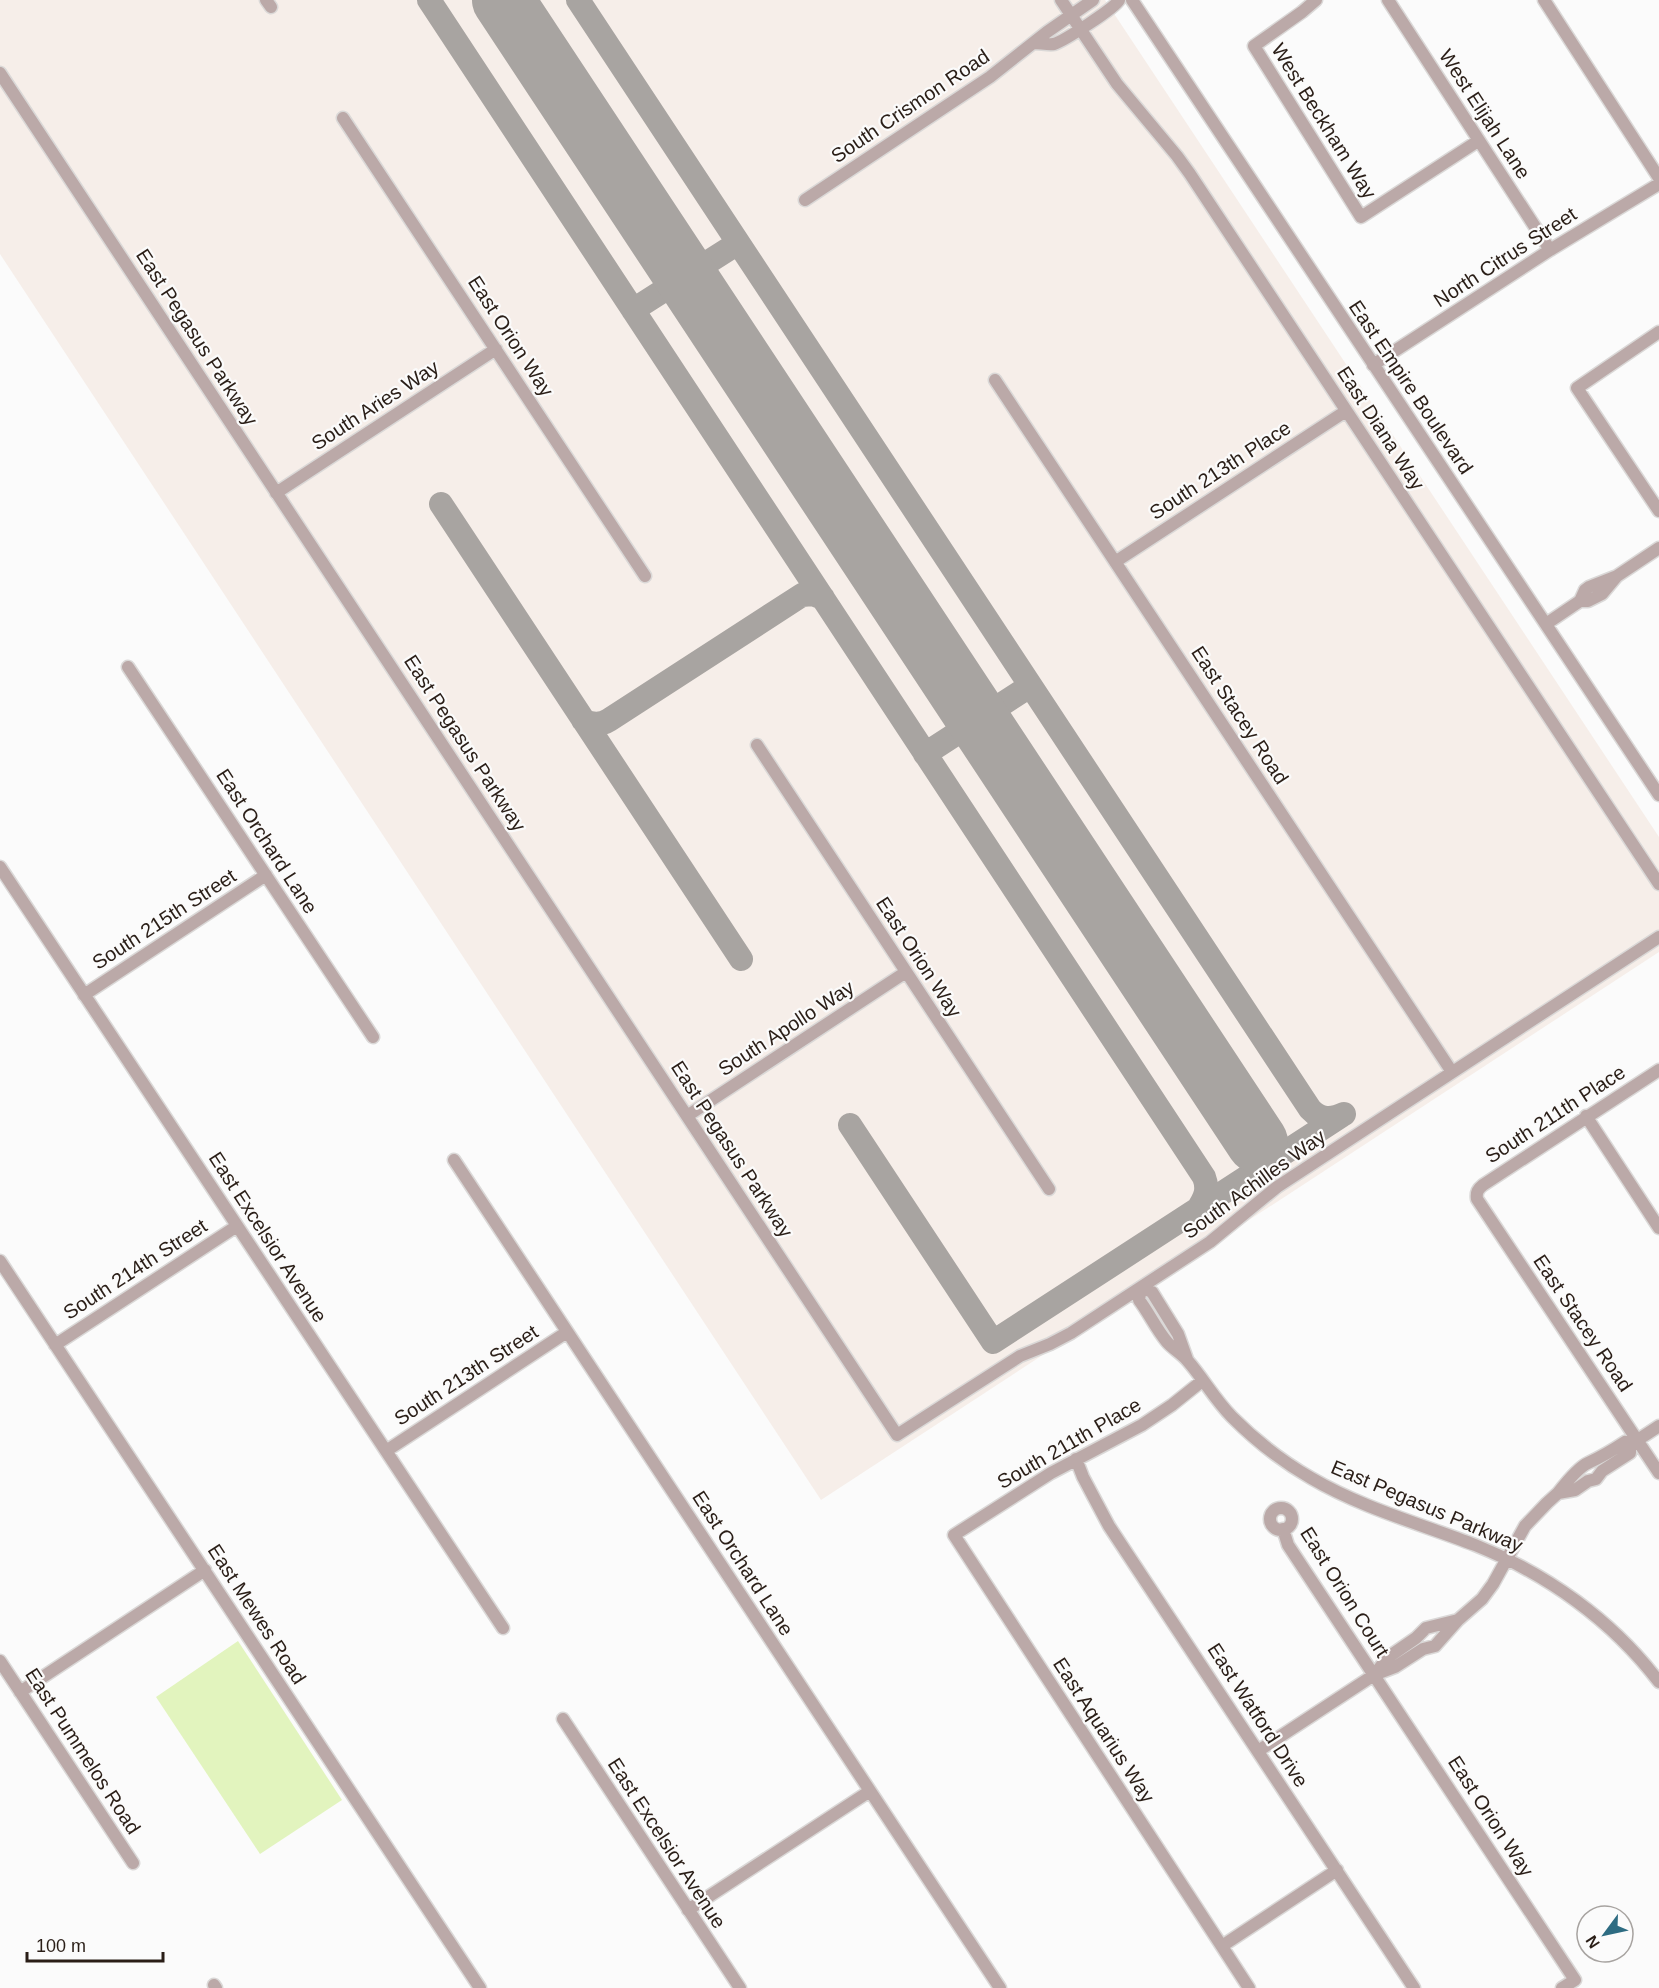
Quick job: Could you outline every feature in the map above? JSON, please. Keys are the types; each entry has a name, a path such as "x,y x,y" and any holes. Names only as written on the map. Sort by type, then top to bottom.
{"street":[{"name":"East Diana Way","path":"1061,0 1128,99 1190,174 1659,884"},
{"name":"South Crismon Road","path":"805,200 990,77 1093,0"},
{"name":"South Crismon Road","path":"1035,43 1054,44 1117,5 1119,0"},
{"name":"East Empire Boulevard","path":"1132,0 1659,795"},
{"name":"West Beckham Way","path":"1316,0 1254,46 1362,217 1478,141"},
{"name":"West Elijah Lane","path":"1388,0 1550,250"},
{"path":"1544,0 1659,178"},
{"name":"East Pegasus Parkway","path":"0,73 897,1435"},
{"name":"East Orion Way","path":"343,118 645,576"},
{"name":"North Citrus Street","path":"1373,365 1550,250 1659,184"},
{"path":"1659,332 1577,388 1659,511"},
{"name":"South Aries Way","path":"276,493 496,349"},
{"name":"East Stacey Road","path":"995,380 1452,1072"},
{"name":"South 213th Place","path":"1115,562 1346,411"},
{"path":"1545,624 1580,601 1585,590 1598,589 1659,548"},
{"name":"East Orchard Lane","path":"128,667 373,1037"},
{"name":"East Orion Way","path":"757,745 1049,1189"},
{"name":"East Excelsior Avenue","path":"0,867 503,1629"},
{"name":"South 215th Street","path":"84,995 266,875"},
{"name":"South Achilles Way","path":"897,1435 1020,1356 1071,1333 1224,1232 1276,1187 1659,938"},
{"name":"South Apollo Way","path":"687,1116 906,972"},
{"name":"South 211th Place","path":"1476,1194 1483,1185 1659,1070"},
{"path":"1586,1116 1659,1228"},
{"name":"East Orchard Lane","path":"454,1160 1000,1988"},
{"name":"East Stacey Road","path":"1476,1194 1477,1199 1633,1443 1659,1473"},
{"name":"South 214th Street","path":"55,1345 237,1226"},
{"name":"East Mewes Road","path":"0,1261 480,1988"},
{"name":"East Pegasus Parkway","path":"1141,1287 1139,1300 1167,1342 1187,1359 1232,1417 1276,1454 1310,1478 1344,1495 1477,1546 1542,1577 1572,1597 1627,1644 1659,1682"},
{"name":"South 213th Street","path":"386,1450 567,1332"},
{"name":"South 211th Place","path":"954,1535 1051,1473 1142,1425 1202,1381"},
{"path":"1258,1751 1374,1675 1435,1646 1458,1620 1482,1599 1526,1526 1558,1493 1568,1479 1588,1463 1599,1466 1630,1453 1633,1443 1659,1426"},
{"name":"East Watford Drive","path":"1076,1459 1109,1526 1414,1988"},
{"path":"1558,1493 1575,1490 1588,1481 1596,1479 1599,1466"},
{"name":"East Orion Court","path":"1283,1529 1287,1545 1374,1675"},
{"name":"East Aquarius Way","path":"954,1535 1249,1988"},
{"path":"20,1692 205,1570"},
{"path":"1374,1675 1387,1658 1420,1636 1426,1628 1458,1620"},
{"path":"1420,1636 1428,1648"},
{"name":"East Pummelos Road","path":"0,1661 133,1863"},
{"name":"East Orion Way","path":"1374,1675 1575,1980 1562,1988"},
{"name":"East Excelsior Avenue","path":"562,1719 740,1988"},
{"path":"688,1910 870,1791"},
{"path":"1222,1946 1337,1870"}],"shaded area":[{"path":"0,0 1105,0 1659,837 1659,952 821,1500 0,254"}],"green space":[{"path":"238,1641 342,1800 260,1854 156,1697"}],"taxiway":[{"path":"429,0 1204,1177 1206,1194 1198,1209"},
{"path":"578,0 1310,1109 1326,1118 1344,1114"},
{"path":"633,310 738,243"},
{"path":"441,504 741,959"},
{"path":"583,720 596,724 609,720 802,595 813,594 823,598"},
{"path":"925,754 1030,686"},
{"path":"850,1125 993,1342 1341,1116"},
{"path":"1257,1142 1265,1149 1273,1151 1292,1148"}],"runway":[{"path":"503,0 1257,1142"}]}
